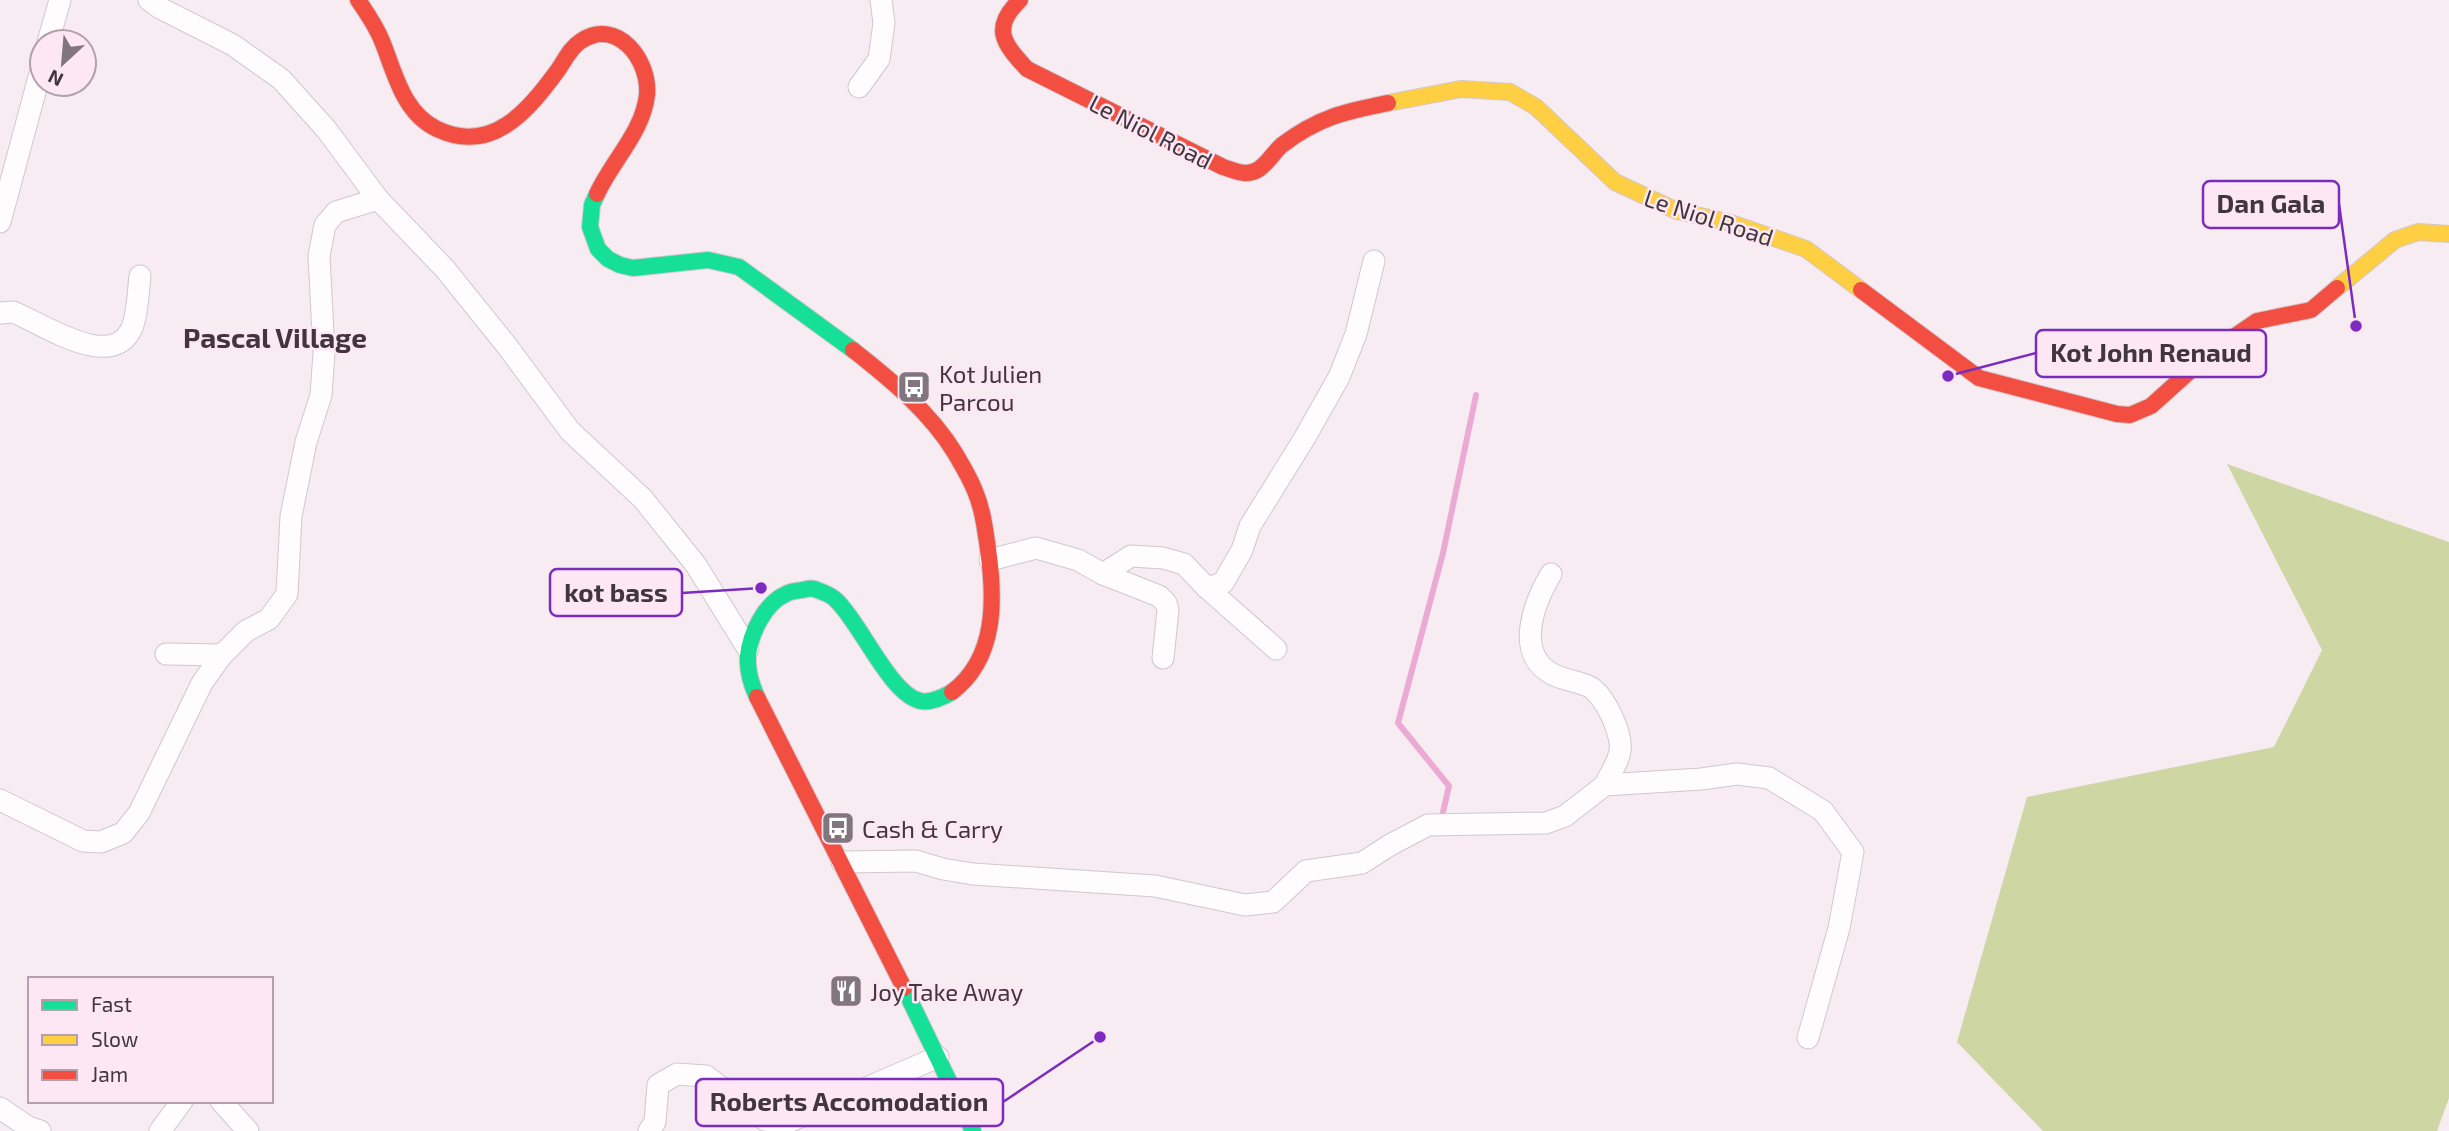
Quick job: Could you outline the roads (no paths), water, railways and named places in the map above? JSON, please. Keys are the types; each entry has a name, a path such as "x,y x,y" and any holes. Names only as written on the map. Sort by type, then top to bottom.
{"main road":[{"path":"358,0 377,29 410,109 421,120 440,131 460,137 482,138 523,113 538,98 572,49 586,38 612,35 624,41 641,61 646,74 645,108 639,124 598,191 591,209 589,221 599,250 618,265 634,269 705,260 725,262 744,269 867,362 918,407 937,428 972,483 980,506 990,560 991,623 982,652 961,687 935,702 924,702 904,692 894,682 849,612 837,599 822,590 799,588 777,600 763,614 748,649 748,672 767,720 842,862 973,1131"},
{"name":"Le Niol Road","path":"1020,0 1006,12 1002,28 1005,46 1027,69 1242,174 1259,169 1276,150 1303,129 1337,113 1461,89 1510,92 1536,107 1615,182 1677,211 1728,222 1806,249 1979,378 2117,414 2130,415 2151,406 2210,353 2257,321 2311,310 2395,240 2418,232 2449,234"}],"street":[{"path":"52,28 60,0"},
{"path":"149,0 233,45 281,79 326,129 378,199 453,278 507,345 570,431 643,499 696,565 748,649"},
{"path":"859,86 879,59 884,23 881,0"},
{"path":"0,222 33,98"},
{"path":"0,800 83,841 101,842 123,833 139,813 202,683 222,654 246,631 269,619 287,594 290,516 306,442 321,395 324,353 319,256 325,225 337,212 378,199"},
{"path":"1207,588 1223,583 1242,550 1250,526 1339,377 1356,334 1374,261"},
{"path":"0,313 13,312 85,345 104,348 118,343 133,325 140,276"},
{"path":"990,560 1036,548 1077,561 1103,575 1159,596 1166,603 1168,610 1163,658"},
{"path":"1103,575 1131,556 1163,558 1184,564 1276,649"},
{"path":"842,862 916,861 973,874 1155,886 1245,905 1273,902 1306,871 1362,863 1428,825 1546,823 1565,816 1605,785 1621,748 1617,730 1600,695 1589,686 1551,674 1535,658 1529,631 1539,594 1551,575"},
{"path":"166,654 222,654"},
{"path":"1605,785 1748,775 1769,778 1823,811 1853,852 1839,929 1808,1038"},
{"path":"649,1131 655,1122 658,1085 677,1074 706,1076 765,1120 786,1123 938,1057"},
{"path":"160,1131 181,1103"},
{"path":"223,1103 248,1131"},
{"path":"0,1108 28,1127 40,1131"}],"waterway":[{"path":"1443,812 1449,786 1398,723 1443,553 1476,395"}],"place":[{"name":"Dan Gala","path":"2356,326"},
{"name":"Kot John Renaud","path":"1948,376"},
{"name":"Kot Julien Parcou","path":"914,387"},
{"name":"kot bass","path":"761,588"},
{"name":"Cash & Carry","path":"838,828"},
{"name":"Joy Take Away","path":"846,991"},
{"name":"Roberts Accomodation","path":"1100,1037"}],"district":[{"name":"Pascal Village","path":"275,337"}]}
